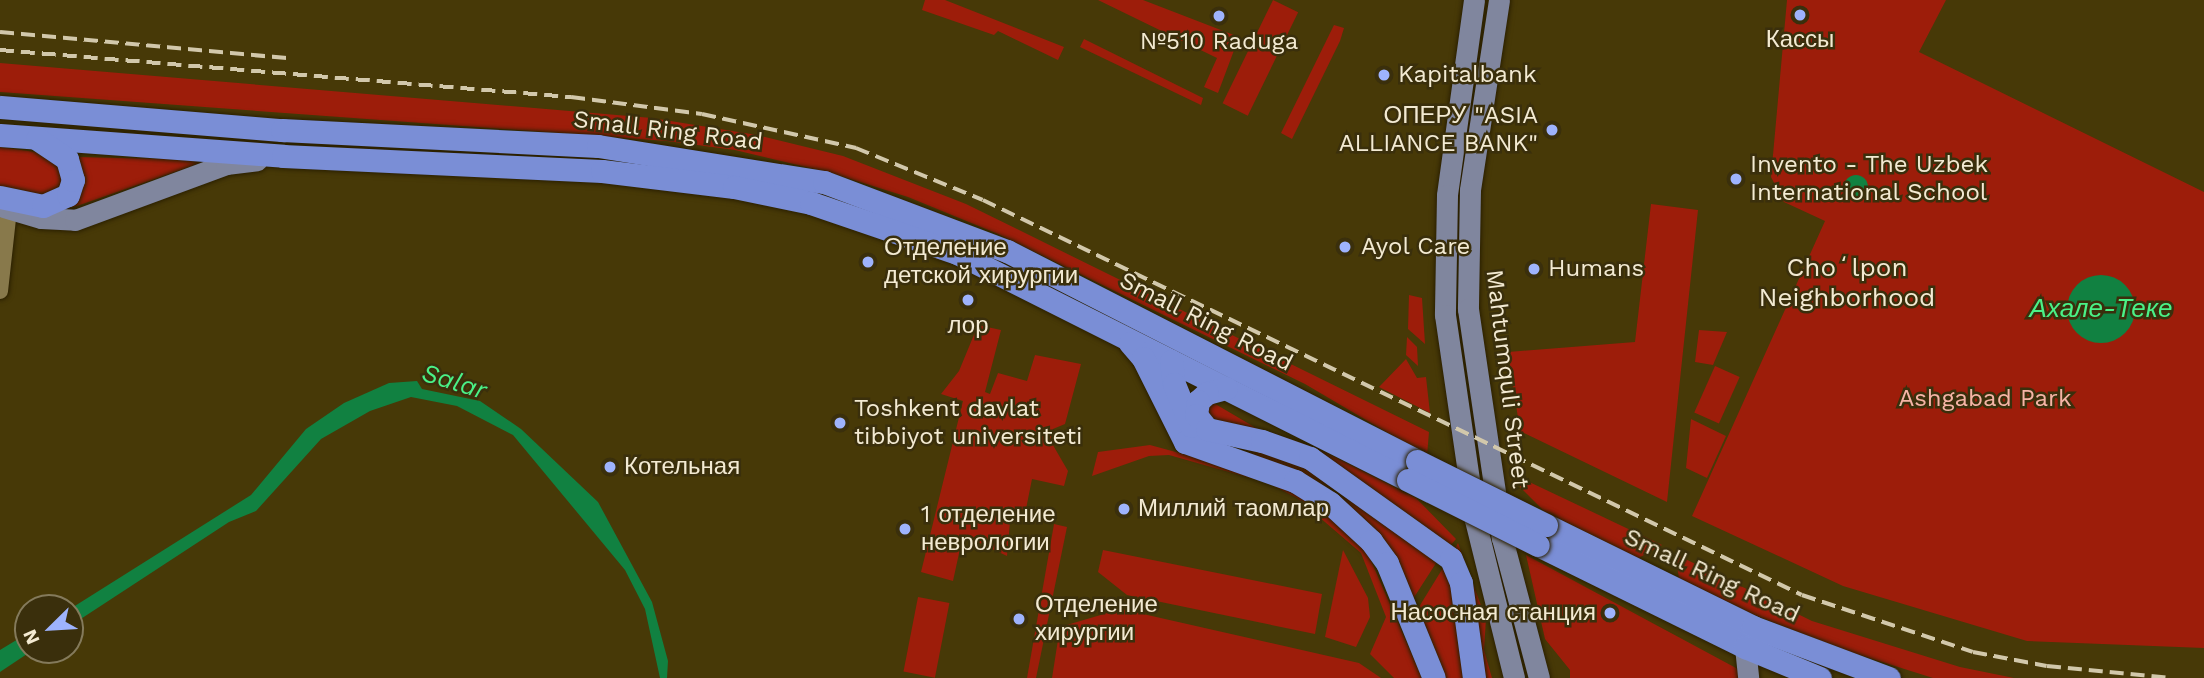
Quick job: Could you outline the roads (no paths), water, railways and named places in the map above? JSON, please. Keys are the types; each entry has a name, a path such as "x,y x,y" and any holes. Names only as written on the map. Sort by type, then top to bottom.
{"highway":[{"name":"Small Ring Road","path":"0,107 282,130 598,146 824,182 1007,251 1413,470 1749,637 1820,678"},
{"name":"Small Ring Road","path":"0,135 283,156 602,171 780,196 930,241 1226,388 1413,470"},
{"path":"5,203 53,205 71,189 72,171 67,159 34,138"},
{"path":"1123,336 1143,358 1185,442 1295,481 1330,503 1371,541 1387,563 1434,678"},
{"path":"1171,361 1174,384 1187,420 1195,428 1262,441 1310,458 1448,555 1460,578 1474,678"},
{"path":"1211,431 1200,423 1196,406 1204,395 1226,388"},
{"name":"Small Ring Road","path":"1749,637 1889,678"}],"main road":[{"name":"Mahtumquli Street","path":"1474,0 1447,195 1445,315 1475,520 1514,678"},
{"name":"Mahtumquli Street","path":"1499,0 1470,190 1467,290 1492,480 1529,650 1539,678"},
{"path":"5,203 41,218 75,220 226,164 283,156"},
{"path":"1748,678 1749,637"},
{"path":"1529,650 1548,678"}],"street":[{"path":"0,291 5,203"}],"water":[{"path":"1856,175 1865,178 1868,187 1865,196 1856,199 1847,196 1844,187 1847,178"},
{"name":"Ахале-Теке","path":"2108,275 2129,290 2135,302 2133,322 2125,333 2108,343 2094,343 2077,333 2069,322 2067,302 2077,285 2088,277"},
{"name":"Salar","path":"417,381 422,389 480,401 521,429 598,502 652,602 668,661 667,678 660,678 645,609 625,570 513,435 457,406 411,397 370,411 321,439 256,511 229,522 84,617 84,600 251,495 306,429 344,403 389,383"},
{"path":"14,642 14,663 0,672 0,650"}],"railway":[{"path":"0,32 287,58"},
{"path":"0,50 571,97 702,114 856,148 983,200 1802,595 1973,652 2047,666 2171,678"}],"place":[{"name":"Кассы","path":"1800,15"},
{"name":"№510 Raduga","path":"1219,16"},
{"name":"Kapitalbank","path":"1384,75"},
{"name":"ОПЕРУ \"ASIA ALLIANCE BANK\"","path":"1552,130"},
{"name":"Invento - The Uzbek International School","path":"1736,179"},
{"name":"Ayol Care","path":"1345,247"},
{"name":"Отделение детской хирургии","path":"868,262"},
{"name":"Humans","path":"1534,269"},
{"name":"лор","path":"968,300"},
{"name":"Toshkent davlat tibbiyot universiteti","path":"840,423"},
{"name":"Котельная","path":"610,467"},
{"name":"Миллий таомлар","path":"1124,509"},
{"name":"1 отделение неврологии","path":"905,529"},
{"name":"Насосная станция","path":"1610,613"},
{"name":"Отделение хирургии","path":"1019,619"}],"district":[{"name":"Choʻlpon Neighborhood","path":"1847,283"}],"park label":[{"name":"Ashgabad Park","path":"1985,399"}]}
